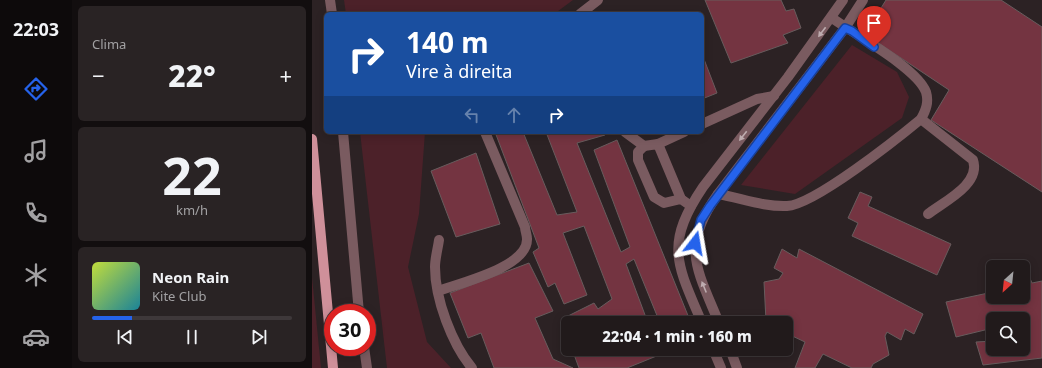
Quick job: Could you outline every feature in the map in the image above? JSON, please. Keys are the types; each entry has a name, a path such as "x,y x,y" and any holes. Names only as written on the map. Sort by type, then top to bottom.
{"main road":[{"path":"312,139 333,368"}],"street":[{"path":"330,0 332,12"},
{"path":"583,12 598,0"},
{"path":"699,316 684,279 678,259 679,235 682,223 691,206 832,18 843,0"},
{"path":"716,316 700,278 695,243 701,220 718,194 845,28 863,0"},
{"path":"718,194 774,205 788,206 800,203 814,196 853,170 921,119 927,106 927,99 925,91 919,80 906,69 832,18"},
{"path":"704,123 757,99 774,96"},
{"path":"921,119 973,160 976,168 969,183 928,214"},
{"path":"343,134 358,304"},
{"path":"438,291 511,263 526,247 527,239 524,227 486,134"},
{"path":"628,134 644,146"},
{"path":"680,134 658,144 644,146 638,152 638,160 654,197 664,203 681,199"},
{"path":"658,144 681,199 691,206"},
{"path":"439,240 435,267 438,291 448,328 472,368"},
{"path":"365,356 367,368"},
{"path":"716,356 721,368"},
{"path":"733,356 737,368"}],"shaded area":[{"path":"344,0 573,0 557,12 346,12"},
{"path":"852,45 897,72 909,97 902,118 795,194 741,185"},
{"path":"360,134 425,134 419,214 408,267 427,342 451,368 387,368"},
{"path":"312,277 321,368 312,368"}],"building":[{"path":"705,0 781,0 786,11 794,9 801,28 783,35 788,43 731,63"},
{"path":"886,0 1001,0 1042,27 1042,192 931,120 949,90 865,34"},
{"path":"704,59 717,93 704,98"},
{"path":"496,134 524,134 557,215 577,212 547,134 605,134 577,143 621,252 630,247 594,150 617,140 688,316 657,316 634,259 626,264 645,316 568,316 594,303 598,309 612,299 584,226 563,233 587,295 564,304 555,283 548,287 533,252 539,248"},
{"path":"476,153 500,224 456,237 431,171"},
{"path":"860,192 872,197 868,206 951,244 937,275 852,236 858,223 848,218"},
{"path":"782,249 797,258 799,249 923,314 914,334 905,329 901,340 887,332 885,336 889,355 873,364 871,368 852,368 823,354 815,368 795,368 805,342 793,336 793,316 766,316 764,282 779,279 783,273 774,268"},
{"path":"529,263 553,311 535,318 553,359 573,368 494,368 481,333 468,338 450,293"},
{"path":"1030,278 1032,283 1042,281 1042,358 983,365 976,342 986,341 986,356 1030,356 1030,312 986,312 986,330 956,337 946,302 986,293 986,304 1030,304"},
{"path":"575,356 657,356 627,368 579,368"}],"route":[{"path":"695,243 701,220 710,206 845,28 852,31 874,47"}]}
